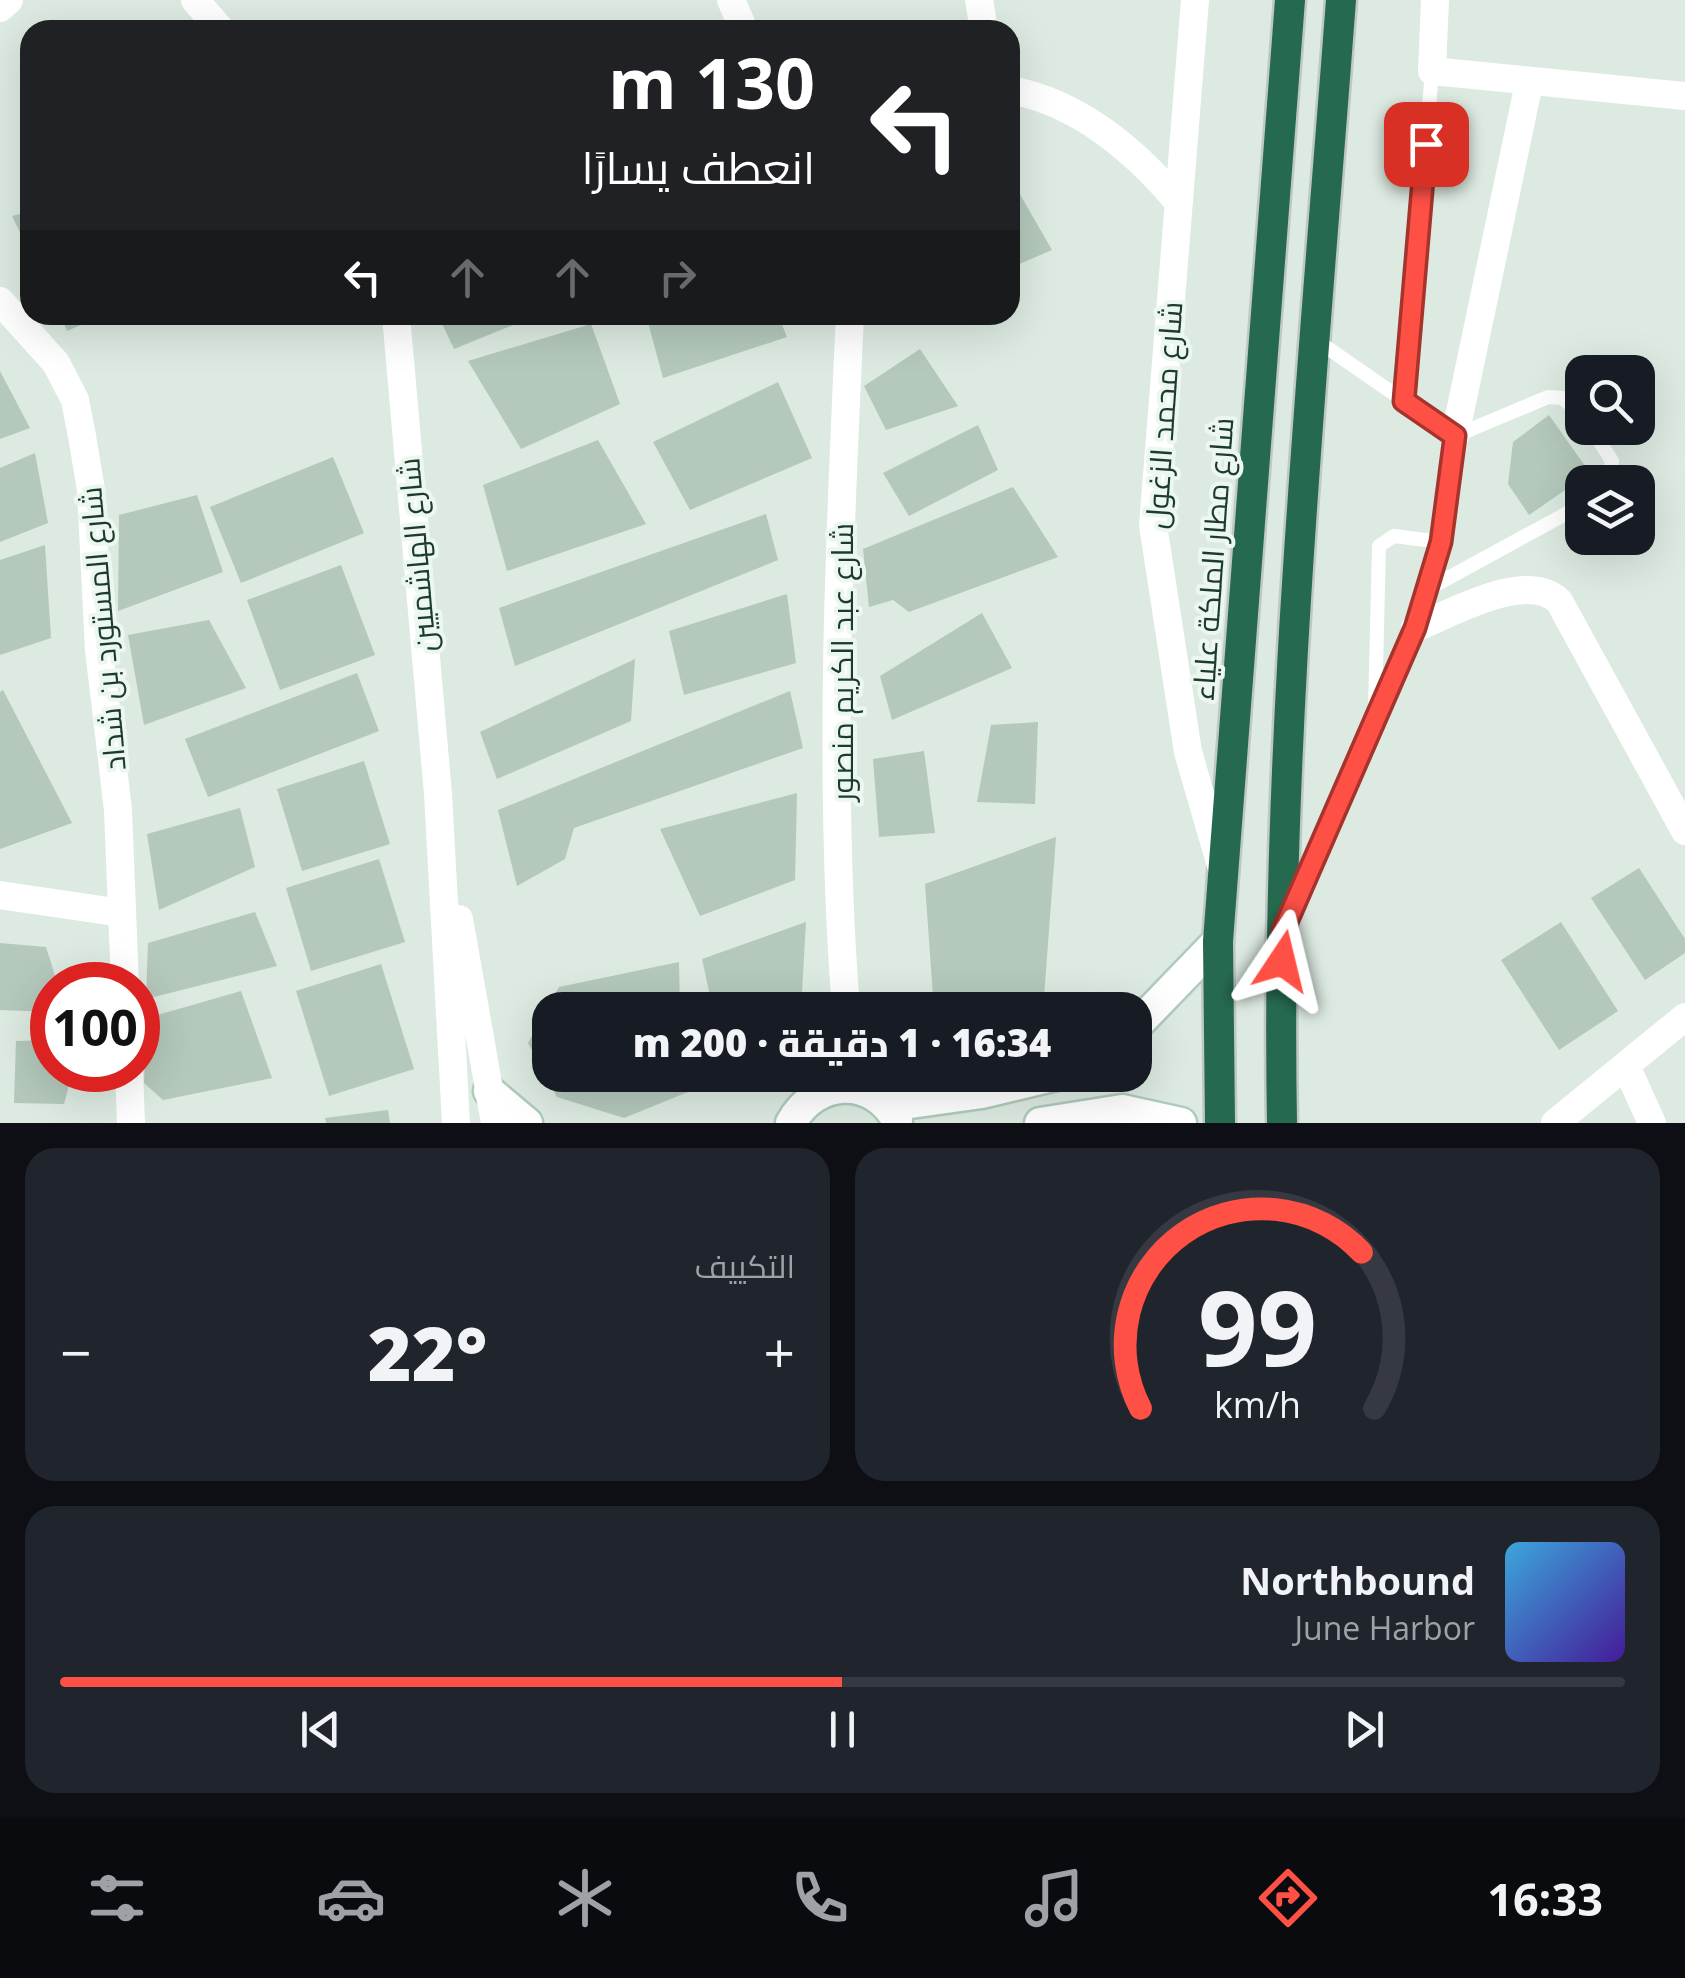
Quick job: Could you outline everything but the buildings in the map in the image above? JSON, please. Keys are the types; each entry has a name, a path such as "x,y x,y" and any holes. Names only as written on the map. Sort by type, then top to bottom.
{"highway":[{"name":"شارع مطار الملكة علياء","path":"1220,1123 1218,941 1226,883 1290,0"},
{"path":"1282,1123 1283,931 1301,505 1341,0"}],"main road":[{"path":"1152,1009 1218,941"},
{"path":"489,1091 526,1123"},
{"path":"790,1123 814,1092"},
{"path":"870,1092 894,1114 986,1092"},
{"path":"1040,1123 1122,1110 1181,1123"}],"street":[{"path":"0,8 9,0"},
{"path":"195,0 212,20"},
{"name":"شارع محمد الزغول","path":"1195,0 1180,203 1162,369 1153,526 1188,752 1226,883"},
{"path":"1434,0 1432,71 1685,96"},
{"path":"1455,436 1529,83"},
{"path":"1020,93 1070,109 1132,153 1180,203"},
{"name":"شارع المستورد بن شداد","path":"0,300 20,322"},
{"name":"شارع المستورد بن شداد","path":"22,325 56,363 75,400 91,490 99,650 118,810 124,962"},
{"name":"شارع الهاشميين","path":"397,325 438,794 456,1123"},
{"name":"شارع عبد الكريم منصور","path":"846,992 839,727 842,496 850,325"},
{"path":"1415,628 1515,590 1539,588 1550,593 1558,600 1685,830"},
{"name":"شارع الهاشميين","path":"438,794 494,1123"},
{"path":"0,895 122,913"},
{"path":"1555,1123 1685,1017"},
{"path":"1626,1066 1652,1123"},
{"path":"129,1092 130,1123"}],"lane":[{"path":"1404,401 1432,71"},
{"path":"1316,339 1455,436"},
{"path":"1455,436 1548,397 1565,400"},
{"path":"1283,931 1415,628 1441,542 1455,436"},
{"path":"1428,589 1565,514"},
{"path":"1375,715 1379,546 1394,536 1441,542"}],"route":[{"path":"1282,961 1283,931 1415,628 1441,542 1455,436 1404,401 1426,144"}]}
